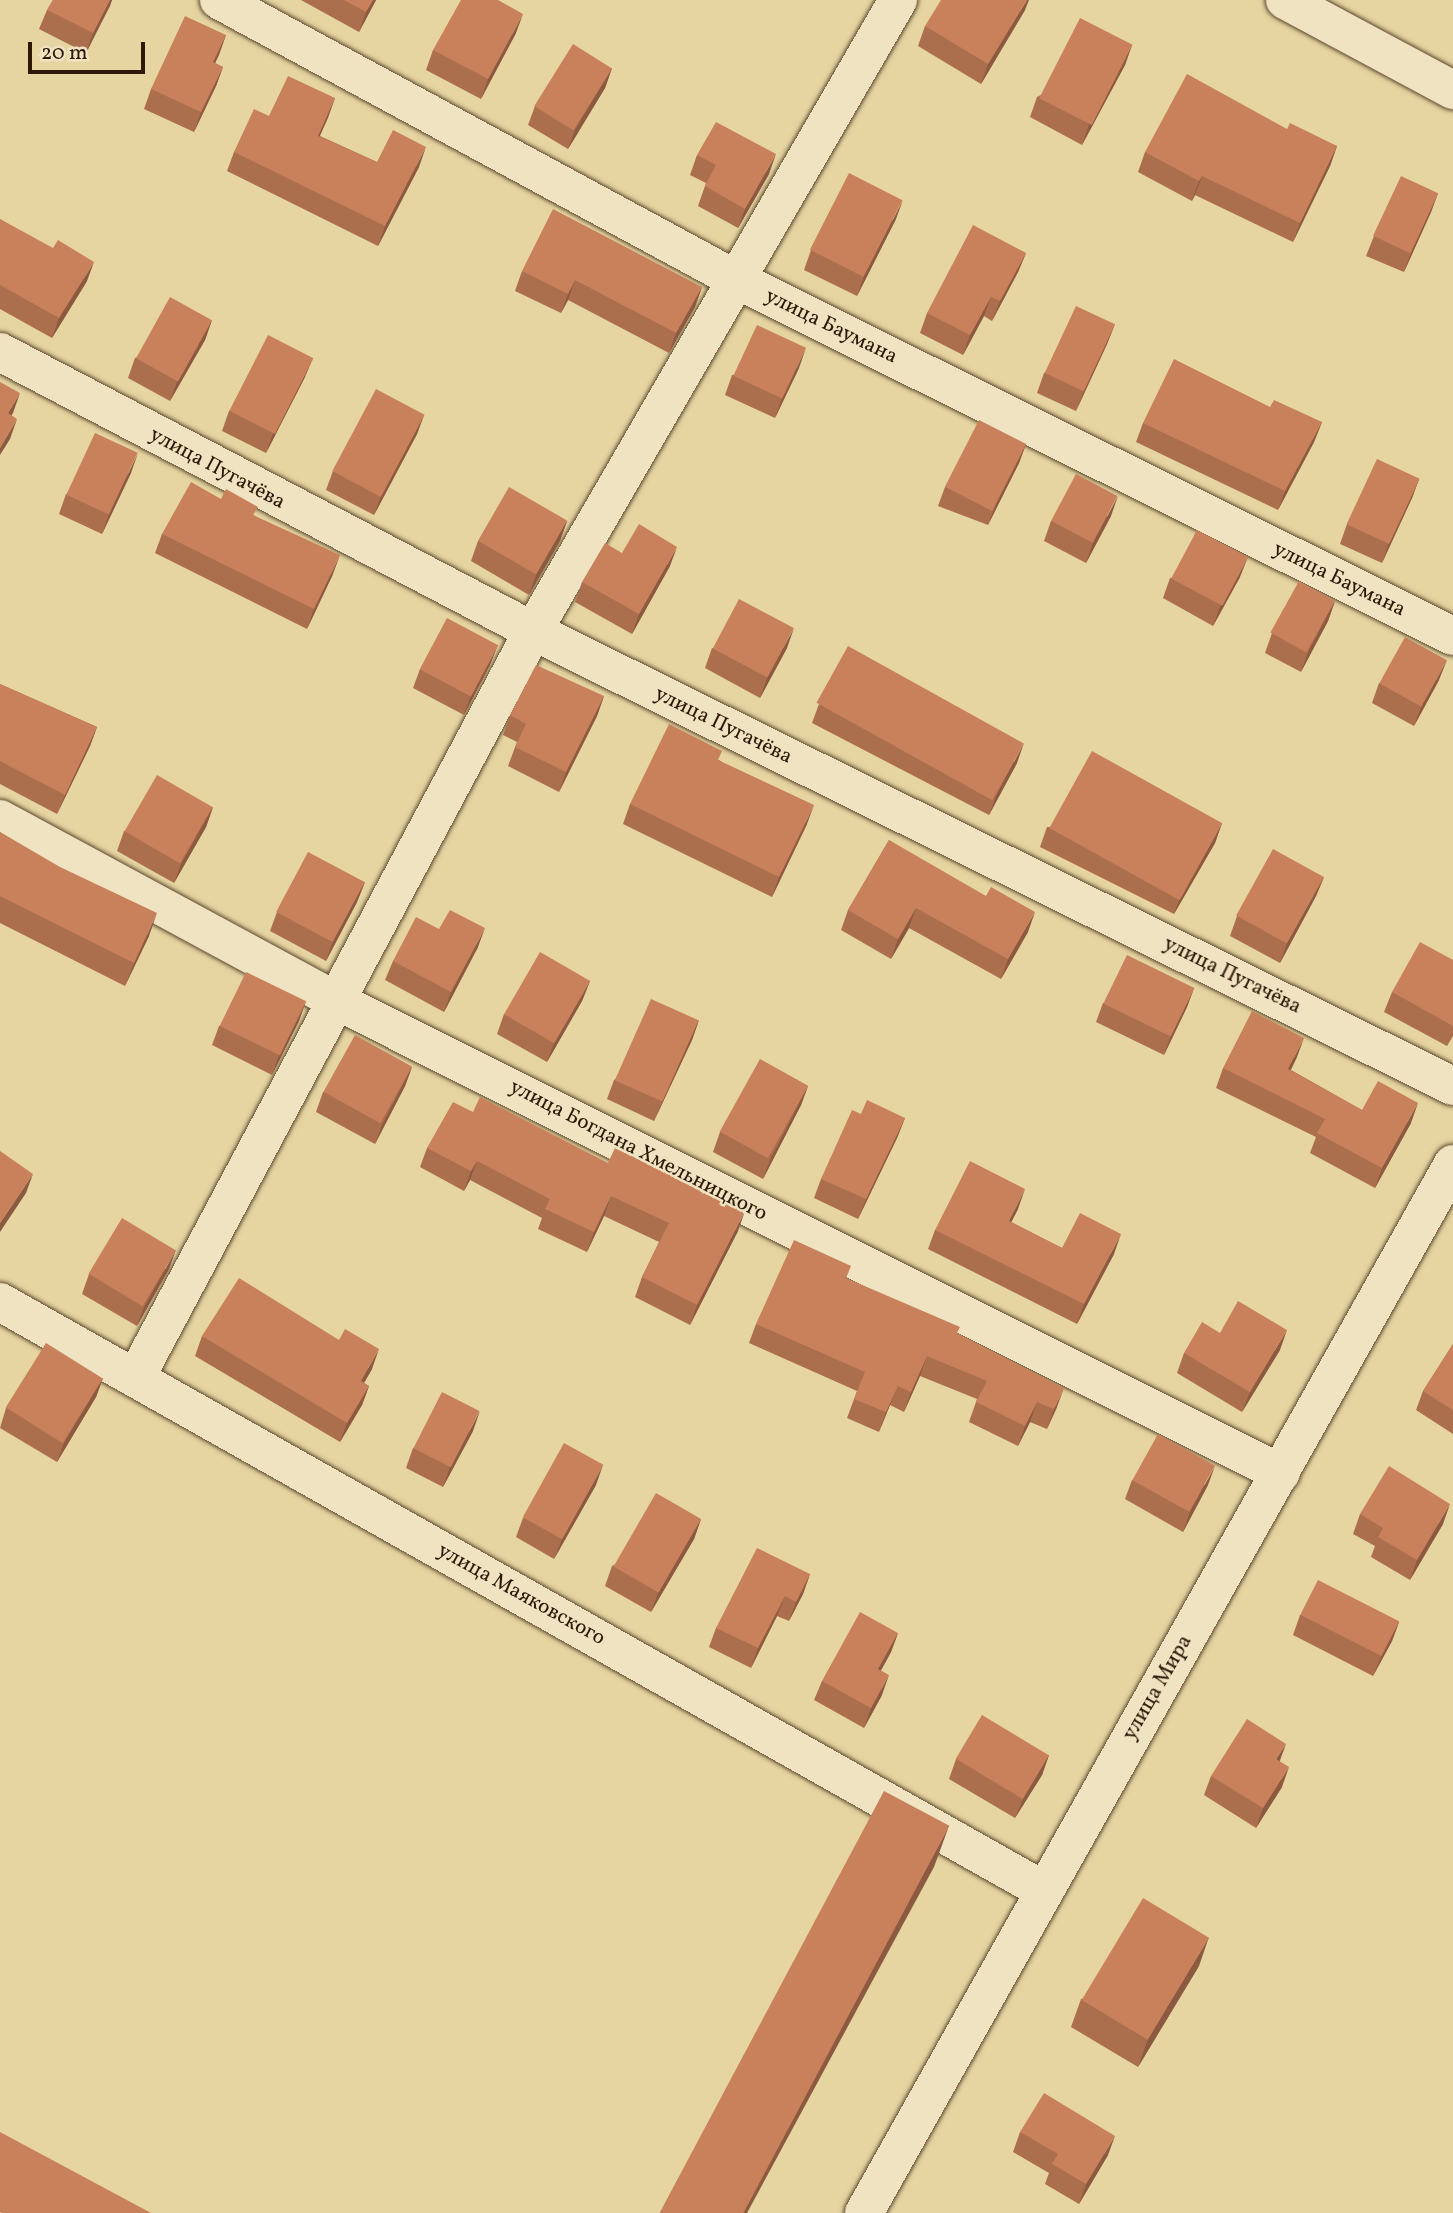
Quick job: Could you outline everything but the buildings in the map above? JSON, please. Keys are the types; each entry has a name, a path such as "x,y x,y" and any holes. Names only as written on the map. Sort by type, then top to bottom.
{"street":[{"name":"улица Баумана","path":"219,0 739,281 1453,636"},
{"path":"136,1377 339,1002 533,632 739,281 898,0"},
{"path":"1286,0 1453,90"},
{"name":"улица Пугачёва","path":"0,352 533,632 1453,1086"},
{"name":"улица Богдана Хмельницкого","path":"0,819 339,1002 1281,1473"},
{"name":"улица Мира","path":"864,2213 1042,1890 1281,1473 1453,1164"},
{"name":"улица Маяковского","path":"0,1302 1042,1890"}]}
